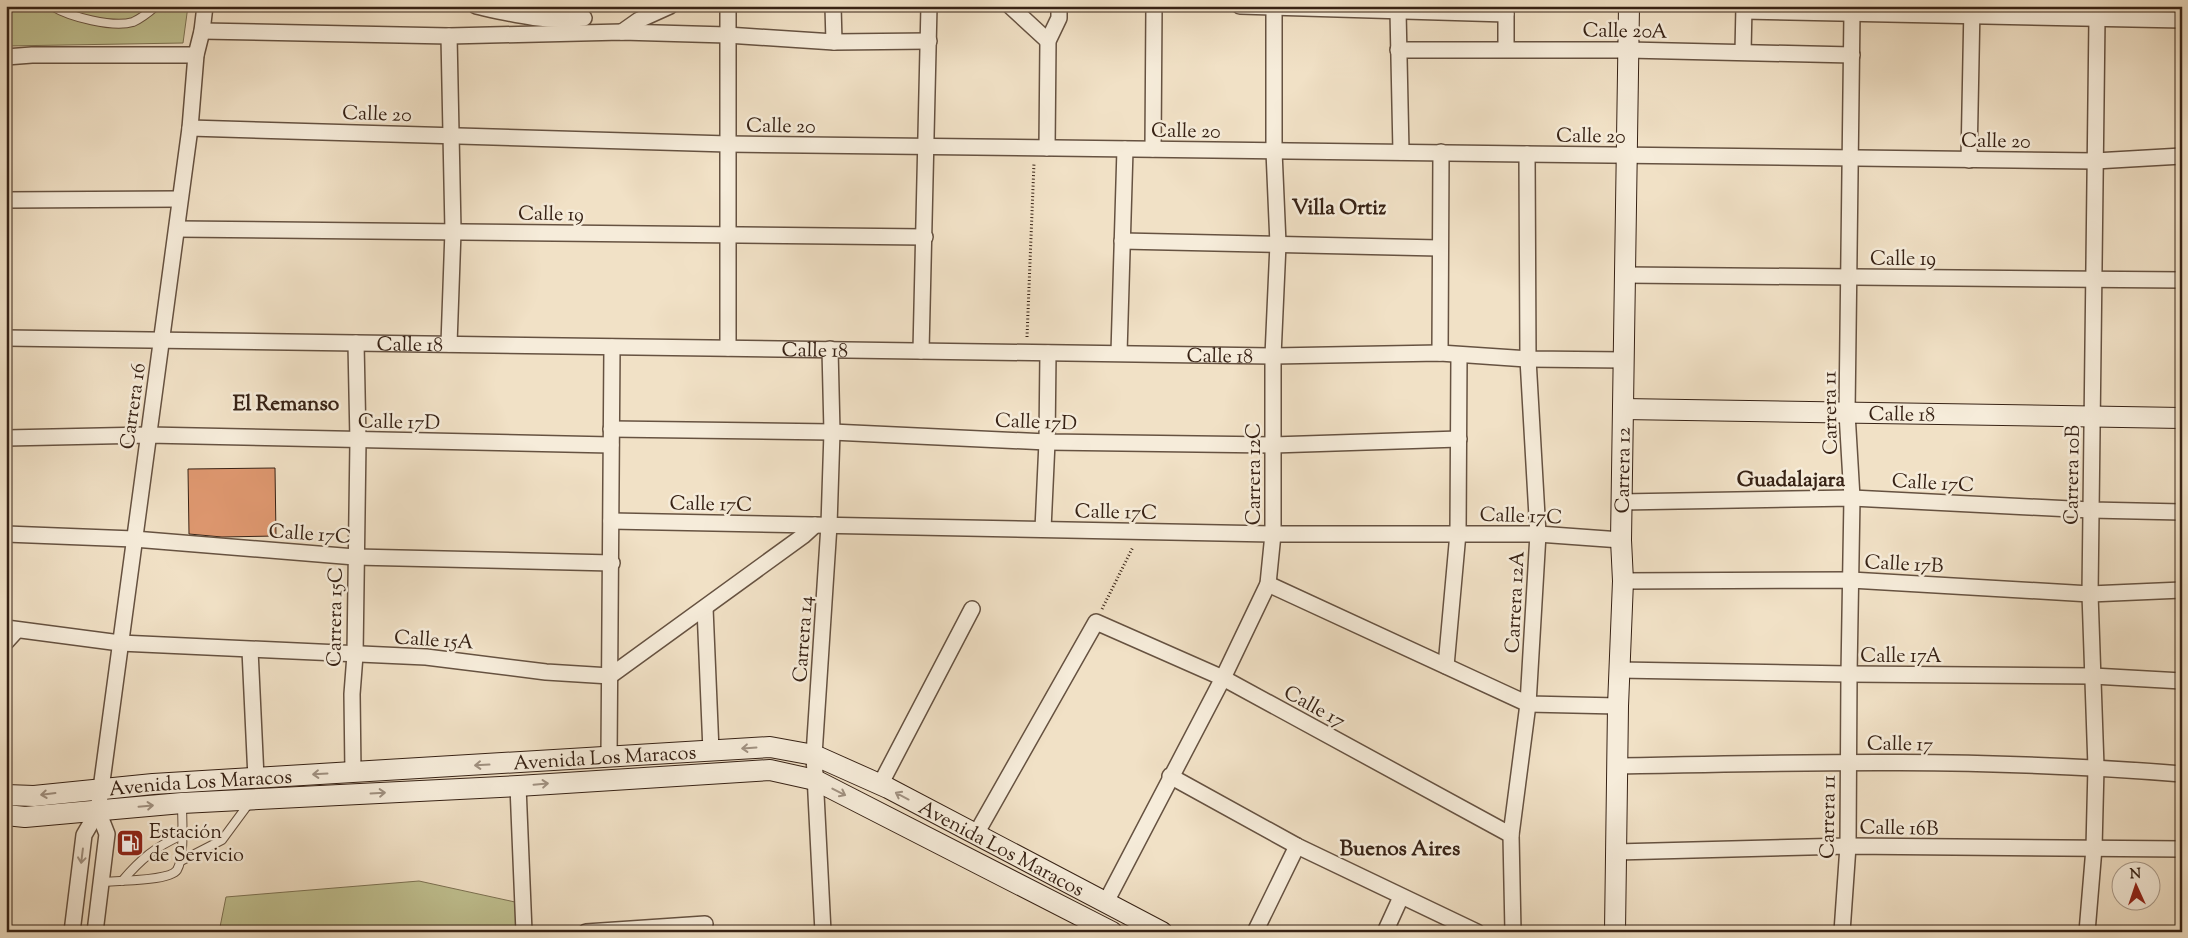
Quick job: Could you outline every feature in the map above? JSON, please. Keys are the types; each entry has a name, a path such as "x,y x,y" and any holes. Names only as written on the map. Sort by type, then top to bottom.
{"street":[{"path":"476,6 514,15 564,20 584,12 603,33"},
{"path":"622,32 639,20 670,6"},
{"path":"728,6 728,348"},
{"path":"833,6 834,42"},
{"path":"921,351 929,6"},
{"path":"1010,6 1048,41"},
{"path":"1041,148 1048,41 1059,18 1059,6"},
{"path":"1154,6 1154,149"},
{"path":"1240,6 1398,11 1506,10 1506,49"},
{"name":"Carrera 12","path":"1615,932 1618,706 1623,581 1621,502 1629,6"},
{"name":"Carrera 12C","path":"1106,902 1222,678 1268,584 1273,534 1273,356 1278,244 1274,151 1274,7"},
{"name":"Carrera 16","path":"72,932 84,835 98,811 190,128 196,55 202,31 201,8"},
{"path":"1743,52 1744,9 1852,13 1972,11 2097,18 2182,20"},
{"path":"1398,11 1401,152"},
{"path":"1969,160 1972,11"},
{"name":"Carrera 11","path":"1842,932 1848,846 1848,674 1852,498 1847,412 1852,13"},
{"name":"Carrera 10B","path":"2087,932 2094,848 2096,767 2090,594 2097,18"},
{"path":"202,31 449,36 622,32 727,35 834,42 929,41"},
{"path":"449,36 453,231 449,344"},
{"name":"Calle 20A","path":"1398,50 1628,50 1852,55"},
{"path":"6,56 196,55"},
{"name":"Calle 20","path":"190,128 728,144 1969,160 2095,161 2182,156"},
{"path":"1119,353 1125,149"},
{"path":"1440,354 1439,248 1441,152"},
{"name":"Carrera 12A","path":"1513,932 1511,835 1528,704 1538,534 1528,359 1527,154"},
{"path":"6,200 180,199"},
{"name":"Calle 19","path":"177,228 924,237"},
{"path":"1122,241 1439,248"},
{"name":"Calle 19","path":"1625,275 2182,280"},
{"name":"Calle 18","path":"6,338 1273,356 1440,354 1528,359 1624,360"},
{"name":"Carrera 15C","path":"353,772 352,694 355,655 358,441 356,343"},
{"path":"609,757 612,563 612,346"},
{"name":"Carrera 14","path":"825,931 814,755 822,525 832,432 830,349"},
{"path":"1043,529 1047,442 1048,353"},
{"path":"1446,666 1458,533 1459,355"},
{"name":"Calle 18","path":"1623,409 2182,418"},
{"name":"Calle 17D","path":"612,429 832,432 1047,442 1273,445 1459,440"},
{"name":"Calle 17D","path":"6,438 148,436 612,445"},
{"name":"Calle 17C","path":"1621,502 1852,498 2091,510 2182,512"},
{"name":"Calle 17C","path":"611,521 1273,534 1538,534 1621,540"},
{"path":"610,676 803,536 822,525"},
{"name":"Calle 17C","path":"6,534 134,539 355,556 612,563"},
{"name":"Calle 17B","path":"1623,581 1851,580 2090,594 2182,590"},
{"path":"1268,584 1528,704 1618,706"},
{"path":"705,608 711,751"},
{"path":"880,785 972,609"},
{"path":"976,834 1096,622"},
{"name":"Calle 17","path":"1096,622 1222,678 1511,835"},
{"name":"Calle 15A","path":"10,634 120,643 435,658 546,672 610,676"},
{"path":"250,650 256,778"},
{"name":"Calle 17A","path":"1619,670 2093,676 2182,681"},
{"name":"Avenida Los Maracos","path":"6,795 34,796 101,788 770,747 814,755 880,785 1162,932"},
{"name":"Calle 17","path":"1617,766 1848,762 2096,767 2182,774"},
{"name":"Avenida Los Maracos","path":"6,815 25,817 182,803 518,786 770,770 815,780 1112,932"},
{"path":"1170,776 1297,846 1477,932"},
{"path":"518,786 524,932"},
{"name":"Carrera 16","path":"95,932 107,834 98,811"},
{"path":"1256,932 1297,846"},
{"name":"Calle 16B","path":"1616,852 1848,846 2182,849"},
{"path":"1385,932 1401,897"},
{"path":"586,932 705,924"}],"lane":[{"path":"52,6 64,14 80,19 131,22 145,17 156,6"},
{"path":"180,861 222,840 252,800"},
{"path":"101,882 169,876 176,871 180,861 182,803"},
{"path":"122,880 140,860 162,844 182,835"},
{"path":"42,932 64,932"}],"path":[{"path":"1027,352 1041,148"},
{"path":"1096,622 1141,531"}],"green space":[{"path":"6,6 188,6 183,43 6,46"},
{"path":"419,881 515,902 516,932 219,932 226,897"}],"building":[{"path":"275,468 276,536 222,537 189,534 188,469"}],"place":[{"name":"Estación de Servicio","path":"130,843"}],"district":[{"name":"Villa Ortiz","path":"1339,207"},
{"name":"El Remanso","path":"286,403"},
{"name":"Guadalajara","path":"1791,479"},
{"name":"Buenos Aires","path":"1400,848"}]}
